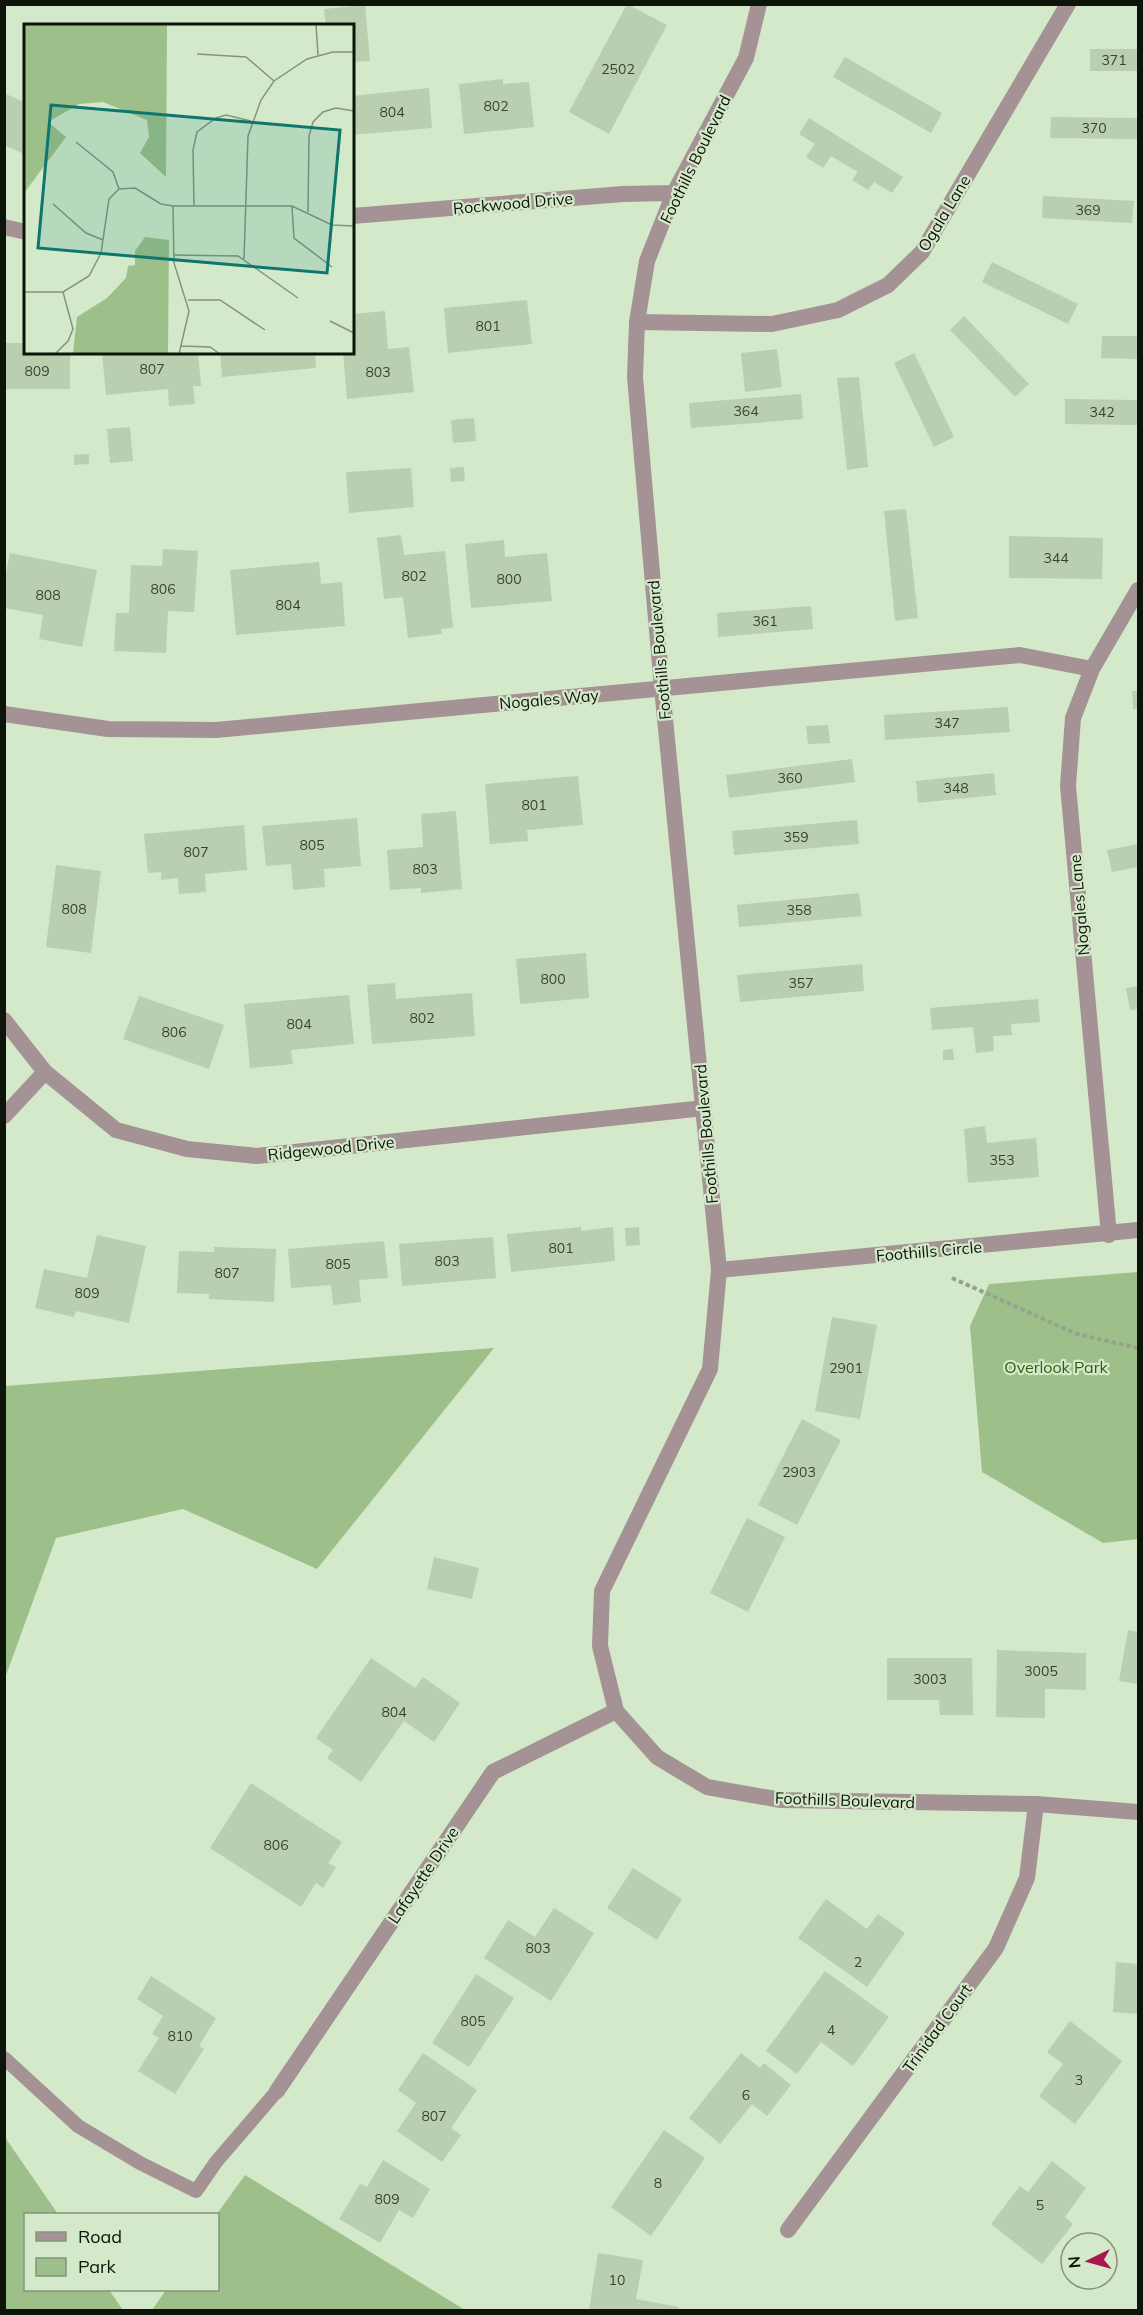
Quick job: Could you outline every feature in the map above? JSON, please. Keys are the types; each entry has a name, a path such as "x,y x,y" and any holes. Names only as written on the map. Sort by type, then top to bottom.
{"street":[{"name":"Foothills Boulevard","path":"759,4 746,58 674,193 647,261 637,322 635,377 662,688 718,1270 710,1369 602,1591 600,1646 616,1711 657,1758 707,1787 781,1800 1036,1804 1138,1812"},
{"name":"Ogala Lane","path":"637,322 772,324 838,310 888,285 922,252 1068,4"},
{"name":"Rockwood Drive","path":"354,216 623,194 674,193"},
{"path":"4,227 24,232"},
{"name":"Nogales Lane","path":"1109,1235 1068,786 1073,718 1092,669 1138,590"},
{"name":"Nogales Way","path":"4,714 108,729 216,730 1020,655 1092,669"},
{"name":"Ridgewood Drive","path":"4,1020 45,1071 116,1130 187,1149 256,1156 704,1108"},
{"path":"4,1116 45,1071"},
{"name":"Foothills Circle","path":"718,1270 1109,1235 1138,1230"},
{"name":"Lafayette Drive","path":"277,2091 493,1772 616,1711"},
{"name":"Trinidad Court","path":"788,2230 996,1948 1027,1878 1036,1804"}],"lane":[{"path":"4,2058 78,2126 140,2163 195,2191 216,2162 277,2091"}],"path":[{"path":"952,1278 1077,1334 1138,1348"}],"green space":[{"name":"Overlook Park","path":"1138,1272 1138,1539 1103,1543 982,1472 970,1326 989,1284"},
{"path":"494,1348 317,1569 183,1509 56,1538 5,1678 5,1386"},
{"path":"4,2136 57,2213 24,2213 24,2291 110,2291 123,2310 5,2310"},
{"path":"245,2175 465,2310 152,2310 165,2291 219,2291 218,2213"}],"building":[{"path":"627,4 667,25 609,134 569,112"},
{"path":"365,5 370,61 354,62 354,24 326,24 324,9"},
{"path":"1090,49 1138,49 1138,71 1090,71"},
{"path":"845,57 942,113 931,133 833,77"},
{"path":"503,79 503,84 529,82 534,127 464,134 459,84"},
{"path":"429,88 432,128 354,135 354,96"},
{"path":"4,93 24,102 24,154 4,145"},
{"path":"1051,117 1138,118 1138,139 1050,138"},
{"path":"809,118 903,177 892,193 874,182 868,190 852,180 858,172 831,156 823,168 806,157 815,144 799,134"},
{"path":"1043,196 1134,201 1132,223 1042,218"},
{"path":"992,262 1078,304 1068,324 982,282"},
{"path":"527,300 532,344 448,353 444,308"},
{"path":"385,311 388,349 409,347 414,392 347,399 343,354 354,354 354,314"},
{"path":"964,316 1029,384 1015,397 950,330"},
{"path":"1102,336 1138,336 1138,359 1101,358"},
{"path":"4,343 24,343 24,354 70,354 70,389 4,389"},
{"path":"777,349 782,387 745,392 741,353"},
{"path":"914,353 954,437 934,447 894,363"},
{"path":"102,354 198,354 201,386 193,386 195,404 169,406 168,389 106,395"},
{"path":"220,354 315,354 316,368 222,377"},
{"path":"859,377 868,467 847,470 837,378"},
{"path":"801,394 803,419 691,428 689,403"},
{"path":"1065,399 1138,400 1138,425 1065,424"},
{"path":"474,418 476,441 453,443 451,420"},
{"path":"130,427 133,461 110,463 107,429"},
{"path":"89,454 89,464 74,465 74,455"},
{"path":"464,467 465,481 451,482 450,468"},
{"path":"411,468 414,507 349,513 346,472"},
{"path":"906,509 918,618 895,621 884,511"},
{"path":"401,535 404,555 445,551 453,628 441,629 442,634 408,638 403,597 384,599 377,538"},
{"path":"1009,536 1103,538 1102,579 1009,578"},
{"path":"504,540 505,557 547,553 552,601 471,608 465,544"},
{"path":"163,549 198,551 194,612 168,611 166,653 114,651 116,613 129,613 131,565 162,566"},
{"path":"10,553 97,570 82,647 39,639 43,615 4,608 4,582"},
{"path":"319,562 321,584 342,582 345,626 236,635 230,570"},
{"path":"811,606 813,629 718,637 717,613"},
{"path":"1132,691 1138,691 1138,709 1133,709"},
{"path":"1008,707 1010,732 885,740 884,715"},
{"path":"828,725 830,743 808,744 806,726"},
{"path":"852,759 855,782 729,798 726,775"},
{"path":"994,773 996,795 918,803 916,781"},
{"path":"578,776 583,825 527,830 528,841 490,844 485,784"},
{"path":"456,811 462,889 421,893 421,888 390,890 387,850 423,847 421,814"},
{"path":"357,818 361,866 324,869 325,887 293,890 291,864 266,866 262,826"},
{"path":"857,820 859,844 734,855 732,831"},
{"path":"244,825 247,870 205,874 206,892 179,894 178,878 161,880 161,872 148,873 144,834"},
{"path":"1138,844 1138,867 1112,872 1107,850"},
{"path":"56,865 101,871 91,953 46,947"},
{"path":"859,893 862,916 739,927 737,905"},
{"path":"586,953 589,998 520,1004 516,959"},
{"path":"862,964 864,991 740,1002 737,975"},
{"path":"395,983 396,999 472,993 475,1036 372,1044 367,985"},
{"path":"1138,986 1138,1009 1130,1010 1126,988"},
{"path":"349,995 354,1044 291,1050 293,1064 250,1068 244,1004"},
{"path":"139,996 224,1025 209,1069 123,1039"},
{"path":"1038,999 1040,1022 1011,1024 1012,1035 993,1036 994,1051 976,1053 973,1027 932,1030 930,1008"},
{"path":"953,1049 954,1060 943,1060 943,1050"},
{"path":"985,1126 987,1143 1036,1138 1039,1177 968,1183 964,1129"},
{"path":"581,1227 581,1231 613,1227 615,1261 511,1272 507,1234"},
{"path":"639,1227 640,1245 626,1246 625,1228"},
{"path":"97,1235 146,1246 129,1323 76,1311 74,1317 35,1308 44,1269 87,1278"},
{"path":"493,1237 496,1278 402,1286 399,1244"},
{"path":"384,1241 388,1278 359,1280 361,1302 333,1305 331,1285 291,1288 288,1249"},
{"path":"214,1247 276,1249 274,1302 209,1299 209,1294 177,1293 179,1251 214,1252"},
{"path":"832,1317 877,1325 860,1419 815,1411"},
{"path":"802,1419 841,1440 797,1525 758,1505"},
{"path":"747,1518 785,1537 748,1612 710,1593"},
{"path":"434,1557 479,1568 472,1599 427,1589"},
{"path":"1128,1630 1138,1632 1138,1684 1119,1681"},
{"path":"997,1650 1086,1653 1086,1690 1045,1689 1045,1718 996,1717"},
{"path":"371,1658 415,1688 423,1677 460,1703 434,1742 404,1721 361,1782 327,1758 333,1750 316,1738"},
{"path":"887,1658 972,1658 973,1715 940,1715 939,1700 887,1700"},
{"path":"251,1783 342,1842 328,1863 336,1867 323,1888 316,1883 301,1907 210,1848"},
{"path":"633,1868 682,1899 657,1940 607,1908"},
{"path":"826,1899 867,1929 878,1914 905,1933 867,1987 798,1938"},
{"path":"554,1908 594,1933 551,2001 484,1958 508,1920 535,1937"},
{"path":"1116,1962 1138,1964 1138,2014 1113,2012"},
{"path":"825,1971 889,2017 853,2066 821,2042 797,2074 766,2051"},
{"path":"476,1974 514,1998 469,2067 432,2043"},
{"path":"151,1976 216,2018 199,2046 204,2049 175,2094 138,2071 159,2038 152,2034 163,2016 137,1999"},
{"path":"1070,2021 1122,2061 1075,2124 1039,2096 1063,2064 1047,2052"},
{"path":"423,2053 477,2090 451,2128 461,2135 442,2162 397,2131 416,2103 398,2090"},
{"path":"741,2053 760,2068 764,2063 791,2085 767,2116 752,2104 720,2144 689,2118"},
{"path":"664,2130 705,2158 651,2236 611,2207"},
{"path":"383,2160 430,2189 413,2218 399,2210 380,2243 339,2219 360,2184 367,2187"},
{"path":"1052,2161 1086,2188 1065,2217 1073,2224 1068,2231 1059,2231 1059,2242 1042,2264 991,2224 1020,2186 1028,2192"},
{"path":"598,2253 643,2260 636,2299 679,2307 678,2310 589,2310"}]}
